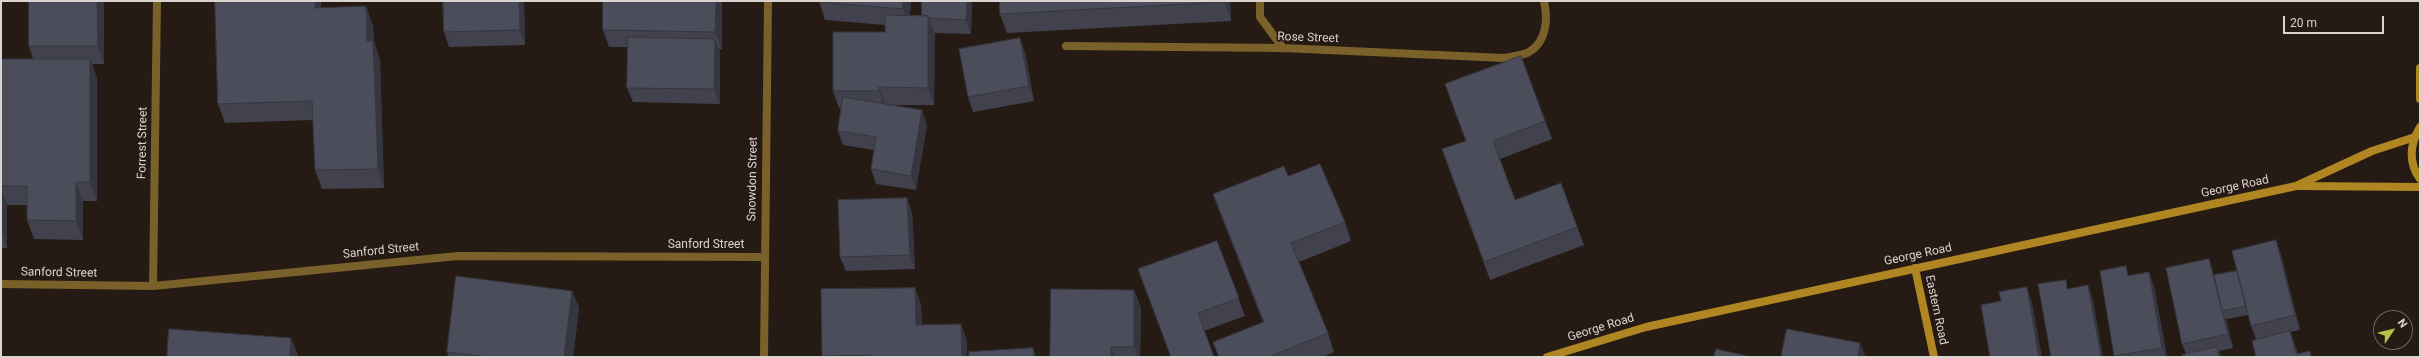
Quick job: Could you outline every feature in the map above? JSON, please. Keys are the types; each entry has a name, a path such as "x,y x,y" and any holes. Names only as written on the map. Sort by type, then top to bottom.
{"street":[{"name":"Forrest Street","path":"153,286 156,1"},
{"name":"Snowdon Street","path":"764,357 768,1"},
{"path":"1260,1 1260,17 1283,48"},
{"name":"Rose Street","path":"1066,46 1283,48 1504,58 1529,52 1543,38 1547,14 1544,1"},
{"path":"2420,68 2420,99"},
{"path":"2420,127 2414,137 2411,151 2413,165 2420,179"},
{"name":"George Road","path":"1547,357 1646,327 2296,186 2372,151 2414,137"},
{"name":"George Road","path":"2296,186 2420,187"},
{"name":"Sanford Street","path":"1,284 153,286 458,256 764,257"},
{"name":"Eastern Road","path":"1915,268 1934,357"}],"building":[{"path":"29,1 97,1 98,46 29,46"},
{"path":"215,1 315,1 315,8 366,6 367,41 373,41 378,169 315,170 312,101 218,104"},
{"path":"443,1 519,1 520,30 444,32"},
{"path":"603,1 716,1 715,32 603,30"},
{"path":"903,1 903,9 819,2"},
{"path":"922,1 967,1 966,20 930,18 922,15"},
{"path":"1000,1 1224,1 1224,2 1000,14"},
{"path":"885,15 928,16 928,88 879,87 879,91 833,91 833,32 885,32"},
{"path":"628,37 715,39 714,89 627,88"},
{"path":"1020,38 1029,86 968,97 959,49"},
{"path":"1521,56 1545,121 1493,141 1515,200 1561,183 1577,227 1484,262 1442,149 1466,141 1445,84"},
{"path":"1,59 90,59 90,182 76,182 76,221 27,220 27,186 1,186"},
{"path":"843,97 922,110 911,176 871,169 876,137 838,131"},
{"path":"1320,164 1345,222 1291,243 1328,333 1271,356 1272,357 1219,357 1213,342 1264,322 1213,194 1284,166 1288,176"},
{"path":"907,198 910,255 840,257 838,200"},
{"path":"2276,240 2295,315 2251,326 2232,251"},
{"path":"1217,241 1239,298 1198,313 1214,357 1171,357 1138,269"},
{"path":"2209,259 2228,334 2182,344 2166,268"},
{"path":"2126,266 2128,276 2149,272 2162,348 2114,356 2100,271"},
{"path":"2237,271 2246,306 2222,311 2214,275"},
{"path":"456,276 572,291 564,357 489,357 447,352"},
{"path":"2066,280 2067,289 2088,285 2101,357 2051,357 2038,284"},
{"path":"2027,287 2039,357 1990,357 1981,305 2001,301 1999,292"},
{"path":"915,288 916,325 961,324 962,357 870,357 870,355 822,356 821,289"},
{"path":"1051,289 1134,290 1134,347 1111,347 1111,357 1050,357"},
{"path":"169,329 291,338 290,357 167,357"},
{"path":"1787,329 1860,343 1858,357 1781,357"},
{"path":"2290,331 2296,354 2310,351 2311,357 2256,357 2252,341"},
{"path":"2217,347 2219,357 2182,357 2182,355"},
{"path":"1033,348 1034,357 969,357 969,352"},
{"path":"1716,349 1752,357 1714,357"}]}
